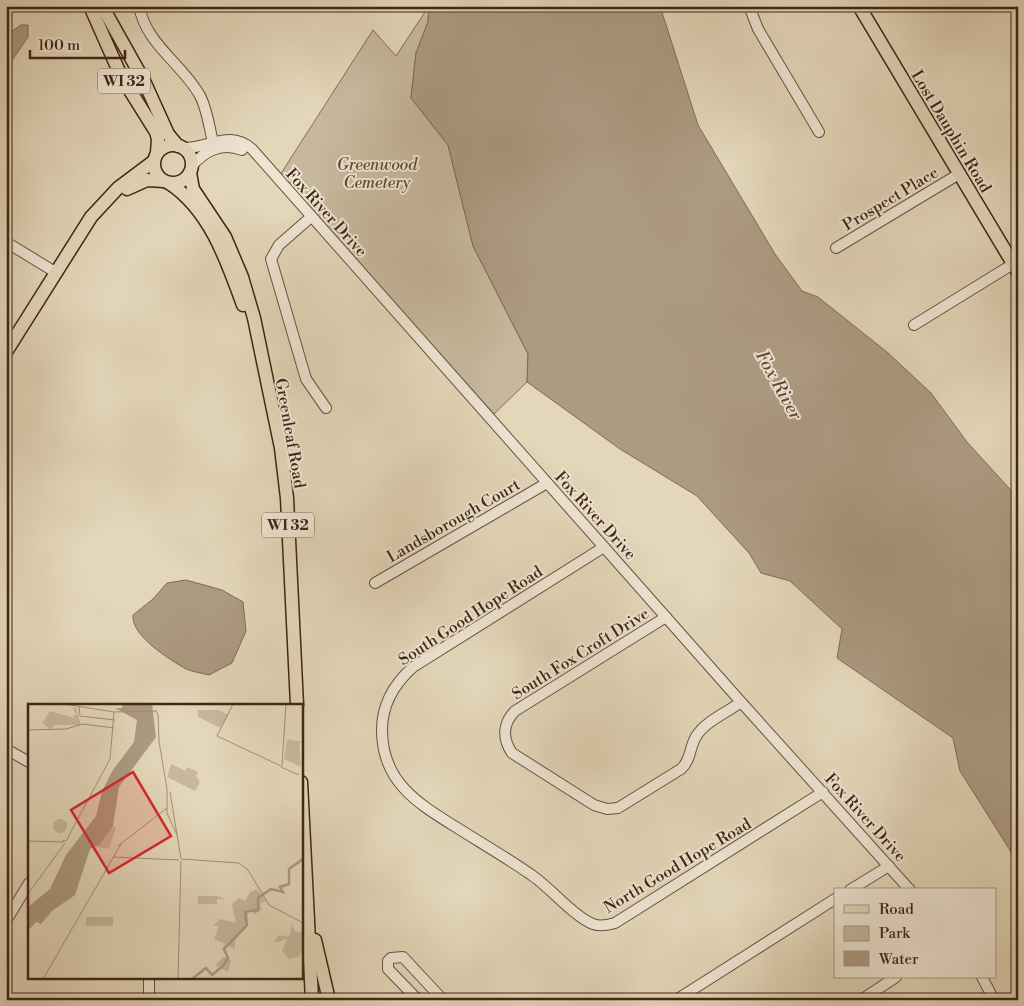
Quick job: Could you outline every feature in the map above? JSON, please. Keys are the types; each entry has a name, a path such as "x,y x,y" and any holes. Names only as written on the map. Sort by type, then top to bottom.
{"main road":[{"name":"WI 32","path":"90,6 121,76 156,132 158,139 156,172 166,182"},
{"name":"WI 32","path":"102,6 144,81 168,134 190,156 190,170"},
{"name":"Lost Dauphin Road","path":"859,6 1016,268"},
{"path":"6,352 82,230 103,204 118,188 156,157 165,147 181,147"},
{"path":"103,204 136,184 147,180 181,181 190,170"},
{"name":"Greenleaf Road","path":"190,170 192,189 225,237 242,277 254,318 258,347 281,448 286,498 297,704"},
{"name":"Greenleaf Road","path":"166,182 189,199 215,237 232,276 258,347"},
{"path":"302,801 312,1000"},
{"path":"308,908 329,1000"}],"street":[{"path":"139,6 142,19 152,37 200,94 214,142"},
{"path":"750,6 758,29 819,132"},
{"name":"Fox River Drive","path":"181,147 194,149 226,139 242,143 252,149 741,702 908,888"},
{"name":"Fox River Drive","path":"190,170 210,151 226,147 237,148 261,160"},
{"name":"Prospect Place","path":"836,248 959,174"},
{"path":"311,216 279,245 271,259 306,379 326,408"},
{"path":"6,242 55,272"},
{"path":"914,325 1016,268"},
{"name":"Landsborough Court","path":"375,583 547,483"},
{"name":"South Good Hope Road","path":"549,888 411,798 397,780 386,756 382,736 383,715 394,688 413,667 604,547"},
{"name":"South Fox Croft Drive","path":"666,617 511,716 505,730 506,744 515,756 594,805 607,809 618,808 680,769 688,760 694,739 701,730 741,702"},
{"path":"6,749 28,761"},
{"name":"North Good Hope Road","path":"549,888 586,920 596,925 609,925 823,792"},
{"path":"853,888 889,866"},
{"path":"6,922 28,886"},
{"path":"676,1000 834,900"},
{"path":"418,1000 388,969 388,961 395,956 403,957 443,1000"},
{"path":"149,978 149,1000"},
{"path":"861,1000 894,978"},
{"path":"983,978 994,1000"}],"green space":[{"name":"Greenwood Cemetery","path":"429,6 428,22 416,53 411,98 448,145 473,246 528,354 527,382 494,414 280,175 373,30 396,56"}],"water":[{"name":"Fox River","path":"429,6 660,6 698,125 775,254 802,291 818,297 887,352 931,393 967,442 1018,498 1018,863 960,771 953,738 837,658 842,629 790,581 761,573 749,553 697,496 620,449 527,382 528,354 473,246 448,145 411,98 416,53 428,22"},
{"path":"21,25 28,25 28,37 6,69 6,35"},
{"path":"186,580 222,590 243,602 246,631 232,663 209,675 186,669 161,653 144,639 134,623 133,615 153,599 167,583"}]}
